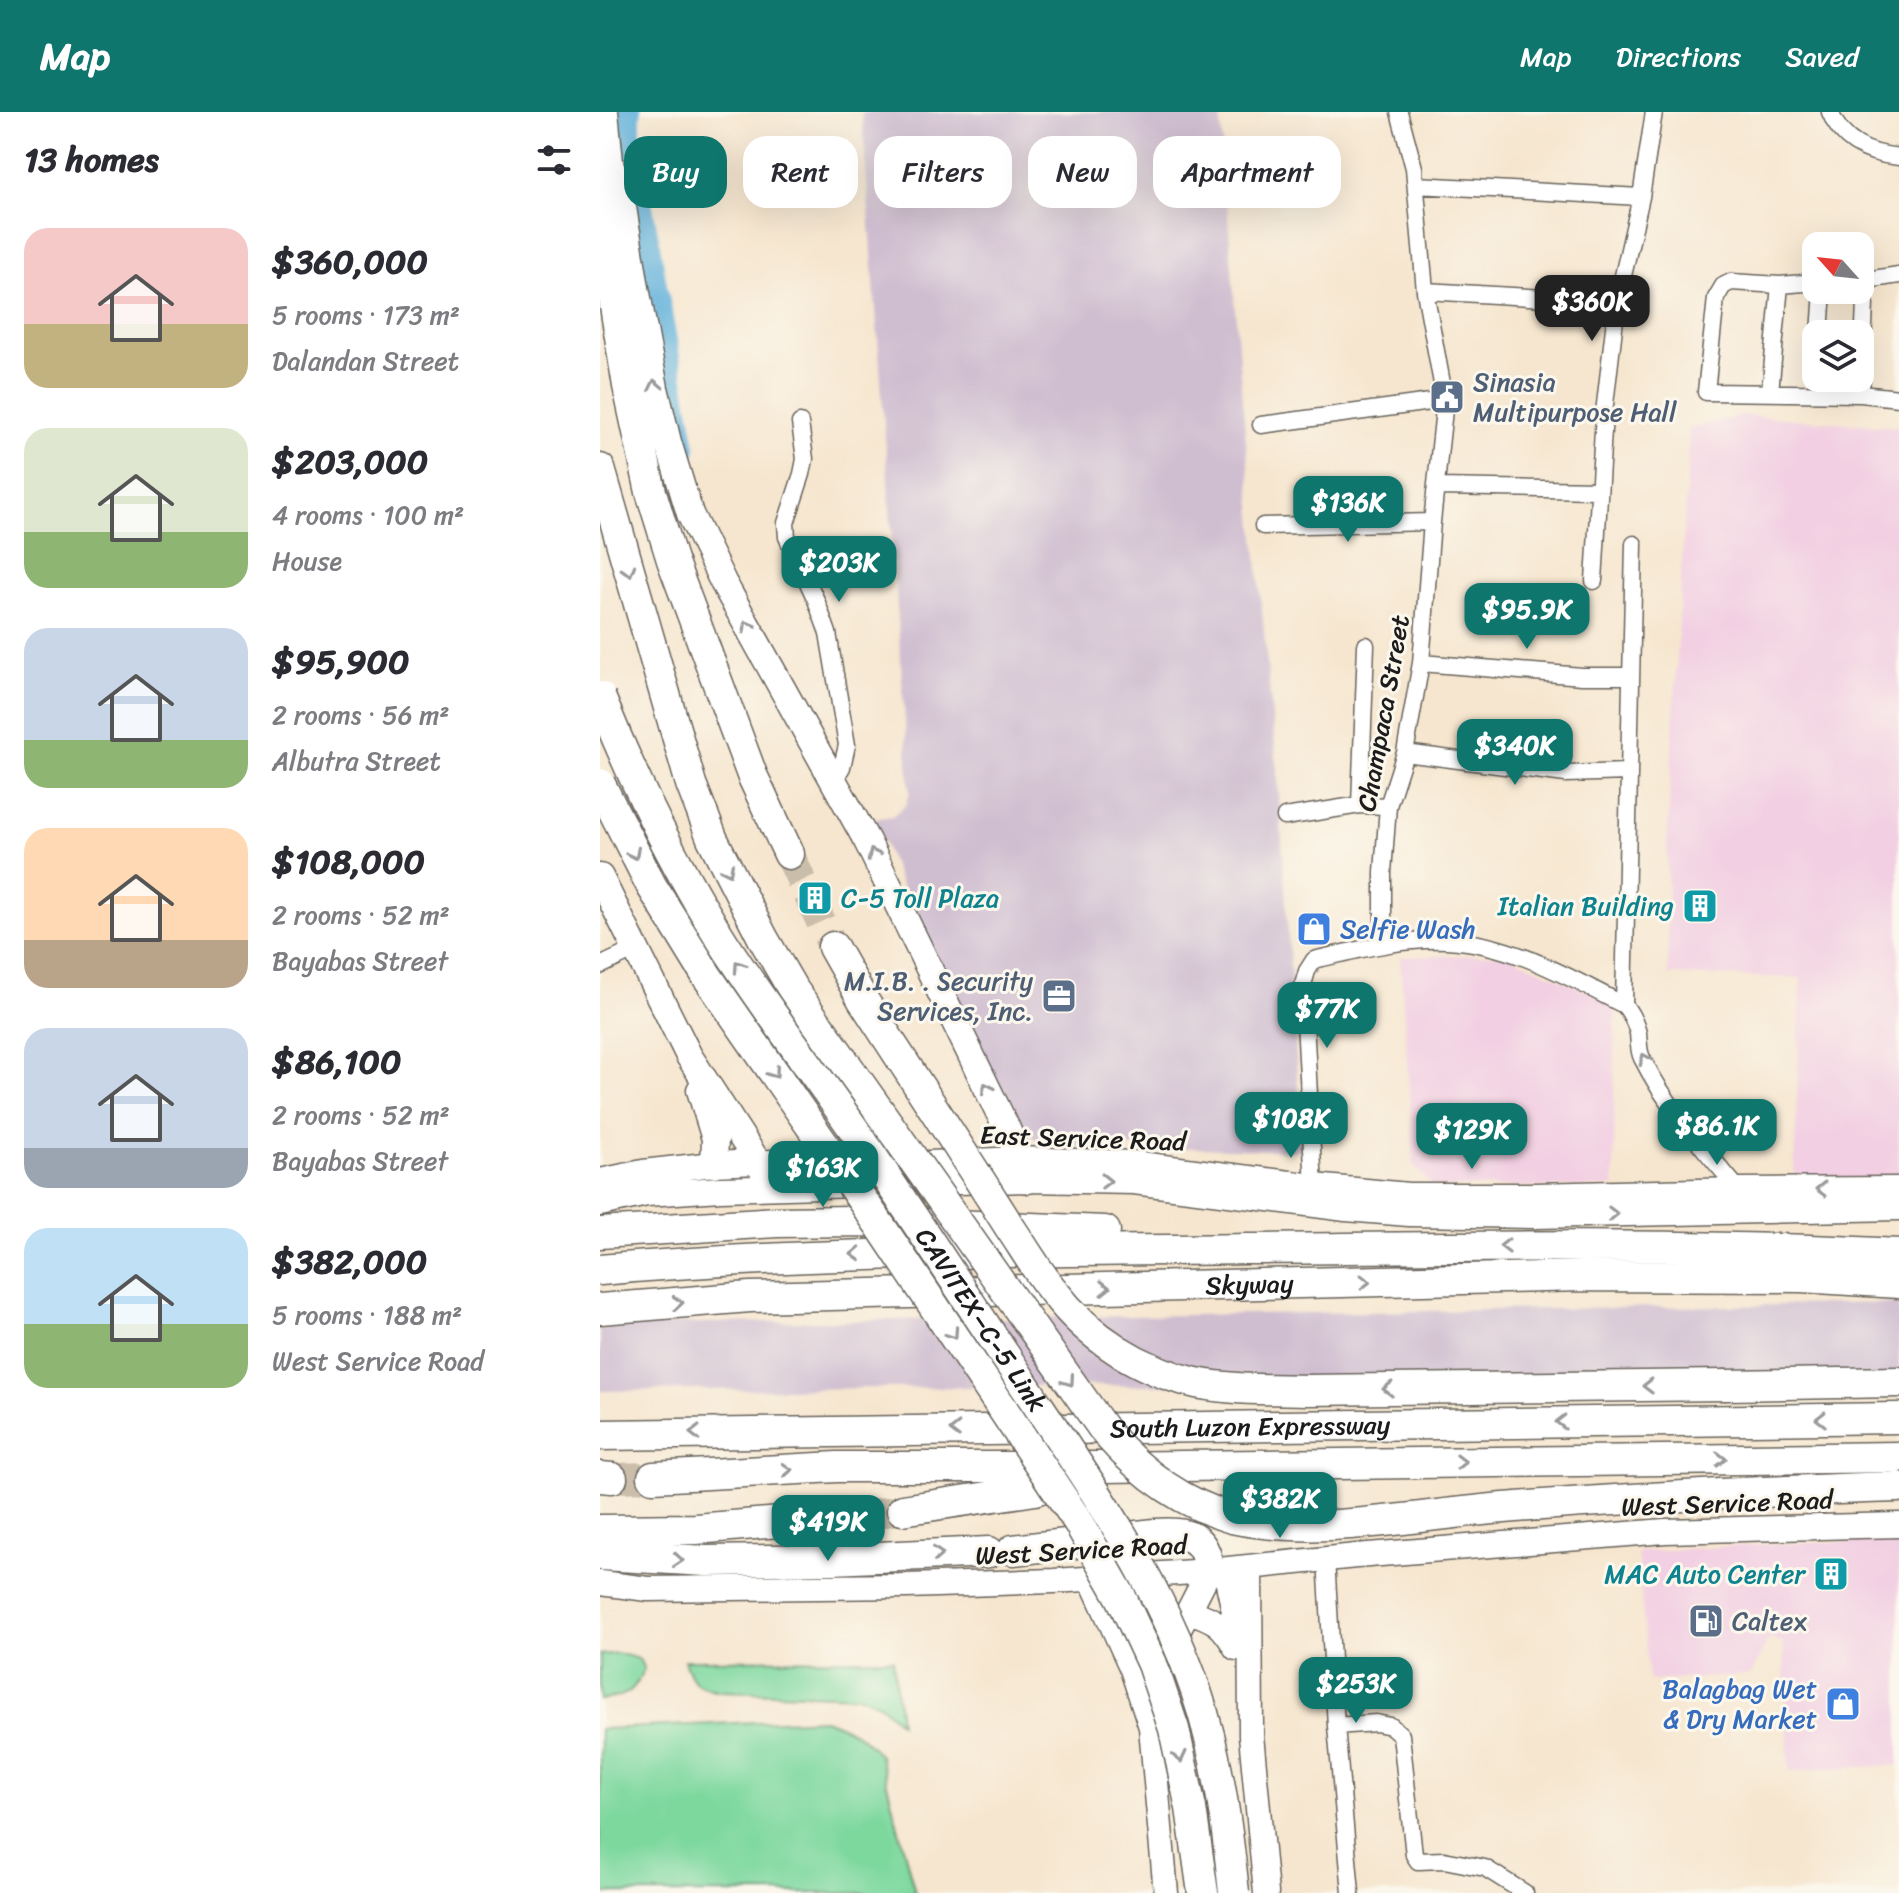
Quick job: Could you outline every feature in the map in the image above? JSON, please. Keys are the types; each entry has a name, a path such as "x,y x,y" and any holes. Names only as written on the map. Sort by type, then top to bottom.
{"highway":[{"path":"611,172 602,199 604,238 625,372 651,492 672,560 752,775 789,854"},
{"path":"600,469 687,769 712,838 777,964 1094,1418 1146,1474 1169,1491 1218,1514 1278,1525 1321,1526 1664,1496 1899,1487"},
{"name":"CAVITEX–C-5 Link","path":"600,697 656,822 707,915 1096,1493 1160,1603 1203,1712 1220,1787 1234,1893"},
{"name":"CAVITEX–C-5 Link","path":"600,784 651,885 707,976 842,1169 1079,1523 1121,1597 1152,1664 1174,1729 1191,1808 1203,1893"},
{"path":"833,947 863,1000 1042,1277 1078,1319 1108,1345 1163,1372 1216,1386 1307,1390 1899,1382"},
{"name":"Skyway","path":"600,1233 777,1222 854,1221 1180,1234 1242,1249"},
{"name":"Skyway","path":"600,1270 673,1263 875,1253 1583,1246 1899,1254"},
{"name":"Skyway","path":"600,1309 750,1297 1582,1276 1801,1277 1899,1283"},
{"name":"South Luzon Expressway","path":"600,1435 1899,1418"},
{"name":"South Luzon Expressway","path":"653,1477 837,1467 1103,1467 1899,1457"},
{"name":"South Luzon Expressway","path":"902,1510 1035,1490 1103,1467"},
{"path":"600,1530 696,1529 863,1515"},
{"path":"600,1555 707,1561 832,1559 1001,1551 1176,1533 1199,1541 1206,1555 1228,1569"}],"main road":[{"path":"605,112 611,172 621,195 655,388 682,492 699,536 834,780 911,930 1007,1129 1023,1170"},
{"path":"600,877 689,1056 773,1186"},
{"path":"689,1056 715,1139 714,1164"},
{"name":"East Service Road","path":"600,1204 647,1194 773,1186 909,1185 1023,1170 1132,1163 1314,1186 1408,1204 1535,1216 1899,1208"},
{"name":"East Service Road","path":"600,1181 643,1172 714,1164 907,1164 1023,1170 1346,1209 1535,1195 1899,1189"},
{"name":"West Service Road","path":"600,1583 679,1589 907,1586 1091,1579 1665,1531 1899,1525"},
{"path":"1151,1727 1158,1681 1171,1645 1189,1611 1228,1569"},
{"path":"1228,1569 1236,1648 1251,1735"},
{"path":"1228,1569 1251,1735 1266,1893"},
{"path":"1091,1579 1132,1669 1151,1727 1166,1893"},
{"path":"1189,1611 1216,1623 1226,1631 1236,1648"}],"street":[{"name":"Champaca Street","path":"1383,944 1383,872 1388,806 1405,753 1421,663 1445,400 1425,291 1414,168 1399,112"},
{"path":"1594,581 1598,490 1617,302 1641,197 1654,112"},
{"path":"1830,112 1835,125 1860,148 1899,157"},
{"path":"1416,185 1641,197"},
{"path":"1874,278 1899,275"},
{"path":"1802,283 1731,282 1723,286 1716,298 1706,392 1770,392 1802,388"},
{"path":"1770,392 1780,285"},
{"path":"1425,291 1617,302"},
{"path":"1861,394 1863,304"},
{"path":"1851,392 1899,398"},
{"path":"1261,425 1445,400"},
{"path":"800,423 805,459 786,523 787,537 828,633 847,745 842,767 834,780"},
{"path":"1437,487 1598,490"},
{"path":"1263,526 1432,522"},
{"path":"1624,1005 1634,544"},
{"path":"1360,805 1366,645"},
{"path":"1421,663 1582,676 1631,676"},
{"path":"1405,753 1566,774 1628,772"},
{"path":"1285,817 1360,805 1388,806"},
{"path":"1314,1186 1303,985 1307,971 1314,960 1383,944 1447,940 1499,948 1548,967 1624,1005 1632,1015 1640,1054 1672,1107 1739,1190"},
{"path":"600,966 636,949"},
{"path":"1326,1559 1336,1726 1351,1893"},
{"path":"1336,1726 1376,1723 1391,1726 1401,1735 1414,1855 1418,1861 1444,1860 1485,1868 1525,1893"}],"shaded area":[{"path":"862,112 1220,112 1222,136 1153,136 1153,208 1227,208 1278,779 1302,1151 1042,1144 1016,1125 905,895 874,819 892,816 906,805 910,792"},
{"path":"1744,415 1899,427 1899,1179 1794,1179 1801,978 1668,975 1667,844 1689,429"},
{"path":"1506,954 1615,1004 1614,1187 1433,1187 1414,1166 1400,957"},
{"path":"1899,1303 1899,1377 600,1391 600,1329 647,1324"},
{"path":"1899,1540 1899,1765 1789,1771 1783,1642 1769,1638 1751,1675 1649,1681 1637,1552"}],"green space":[{"path":"617,1653 639,1659 644,1669 628,1692 600,1700 600,1655"},
{"path":"893,1659 900,1723 879,1704 860,1696 706,1688 692,1679 684,1660"},
{"path":"824,1719 855,1733 880,1756 915,1893 600,1893 600,1729"}],"waterway":[{"path":"625,112 625,139 680,448"}],"tunnel":[{"path":"789,854 833,947"},
{"path":"612,1478 653,1477"},
{"path":"863,1515 902,1510"}],"place":[{"name":"Sinasia Multipurpose Hall","path":"1447,397"},
{"name":"C-5 Toll Plaza","path":"815,898"},
{"name":"Italian Building","path":"1700,906"},
{"name":"Selfie Wash","path":"1314,929"},
{"name":"M.I.B. . Security Services, Inc.","path":"1059,996"},
{"name":"MAC Auto Center","path":"1831,1574"},
{"name":"Caltex","path":"1706,1621"},
{"name":"Balagbag Wet & Dry Market","path":"1843,1704"}]}
